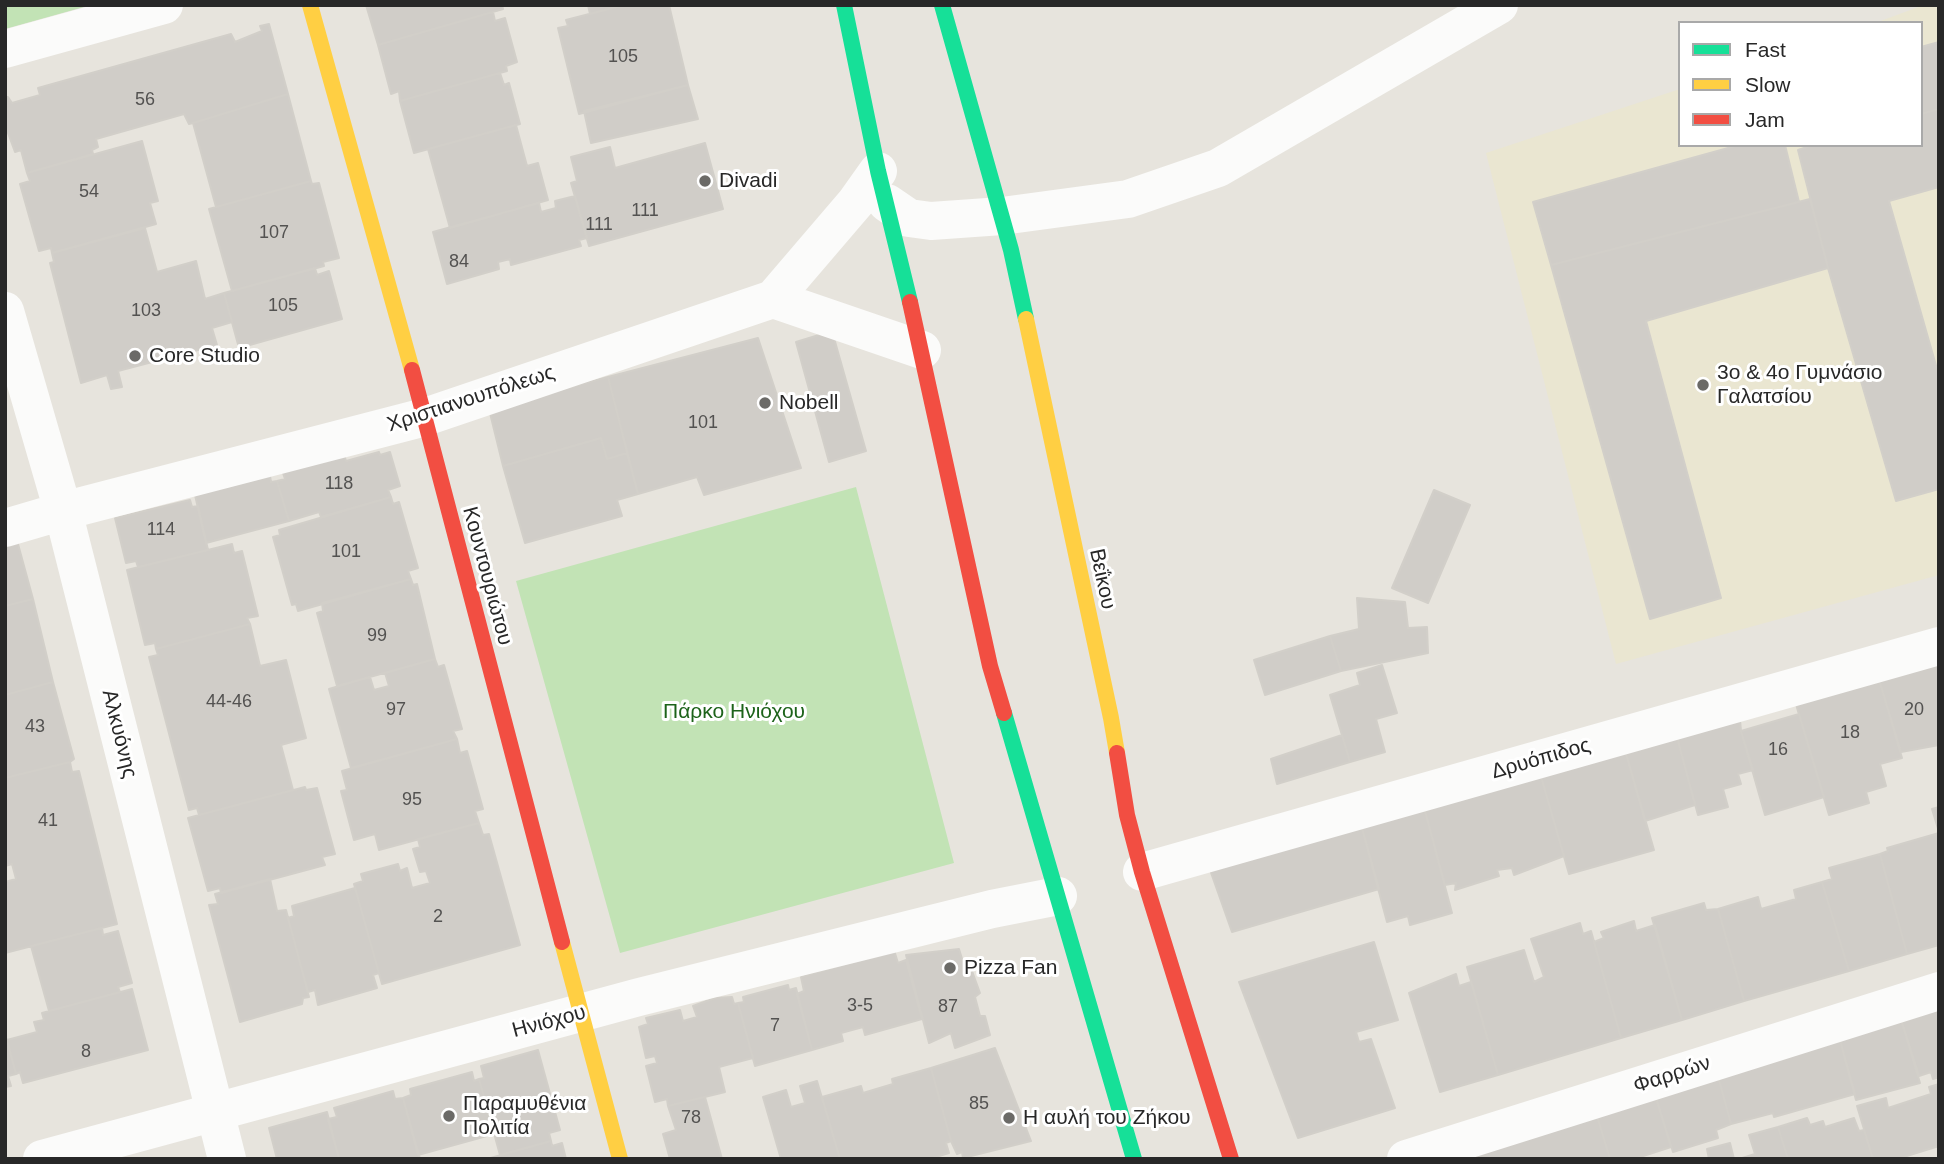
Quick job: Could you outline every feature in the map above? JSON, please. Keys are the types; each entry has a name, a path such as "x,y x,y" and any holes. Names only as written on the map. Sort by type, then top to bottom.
{"main road":[{"name":"Κουντουριώτου","path":"310,5 425,417 621,1159"},
{"path":"844,5 882,187 922,350 990,666 1134,1159"},
{"name":"Βεΐκου","path":"942,5 1002,216 1108,705 1127,815 1142,872 1231,1159"}],"street":[{"path":"5,49 164,5"},
{"path":"922,350 773,299 856,202 882,187 909,218 931,221 1002,216 1128,200 1218,168 1499,5"},
{"name":"Χριστιανουπόλεως","path":"5,528 425,417 773,299"},
{"name":"Αλκυόνης","path":"5,311 63,511 227,1159"},
{"name":"Δρυόπιδος","path":"1142,872 1939,646"},
{"name":"Ηνιόχου","path":"42,1159 652,994 965,916 1058,896"},
{"name":"Φαρρών","path":"1406,1159 1939,991"}],"shaded area":[{"name":"3ο & 4ο Γυμνάσιο Γαλατσίου","path":"1924,5 1939,5 1939,575 1616,664 1486,153 1678,90 1678,147 1923,147 1923,21 1880,21"}],"green space":[{"path":"5,5 91,5 5,29"},
{"name":"Πάρκο Ηνιόχου","path":"856,487 954,863 620,953 516,581"}],"building":[{"path":"366,5 502,5 503,9 378,45"},
{"path":"588,5 624,5 590,14"},
{"path":"624,5 669,5 688,85 579,114 558,28 568,26 566,20"},
{"path":"493,12 495,21 505,18 517,62 506,66 507,71 400,101 399,91 391,94 378,45"},
{"path":"269,24 288,94 189,124 184,114 96,139 98,147 92,150 93,154 27,173 21,150 15,152 5,125 5,97 12,103 40,95 38,88 231,34 235,42 262,31 260,26"},
{"path":"1939,42 1939,109 1923,113 1923,46"},
{"path":"500,73 504,85 509,83 520,124 414,153 400,101"},
{"path":"688,85 698,119 591,143 584,111"},
{"path":"288,94 311,181 216,207 193,123"},
{"path":"1939,109 1939,187 1889,201 1939,376 1939,489 1896,501 1828,268 1798,150 1807,147 1923,147 1923,113"},
{"path":"516,125 527,166 538,163 548,200 450,228 428,149"},
{"path":"142,141 158,201 150,203 156,224 52,253 51,248 39,251 20,184 30,181 27,173"},
{"path":"705,143 723,209 589,246 571,183 577,181 571,157 610,147 615,168"},
{"path":"1732,147 1785,147 1799,202 1551,265 1533,202"},
{"path":"311,181 312,184 319,183 339,258 323,262 324,266 232,291 209,209"},
{"path":"575,196 587,238 579,240 581,246 511,265 510,259 498,262 499,269 447,284 433,232 539,203 541,212 556,208 555,201"},
{"path":"1810,199 1828,268 1646,321 1721,598 1650,619 1551,265"},
{"path":"145,228 157,272 196,261 205,299 224,293 232,322 212,328 217,345 118,371 122,387 111,389 107,375 81,383 50,263 54,262 52,253"},
{"path":"315,268 317,275 329,271 342,319 239,348 224,293"},
{"path":"832,331 866,451 829,462 796,342"},
{"path":"758,338 801,468 704,495 697,477 638,494 608,377"},
{"path":"608,377 627,453 607,459 601,438 503,466 489,409"},
{"path":"601,438 607,459 627,453 638,494 617,500 622,516 525,543 503,466"},
{"path":"343,451 346,461 379,452 380,455 390,452 400,486 388,490 391,497 321,517 319,512 289,521 277,481 285,479 282,470"},
{"path":"270,476 271,482 277,481 289,521 206,543 195,495"},
{"path":"1434,490 1470,505 1428,603 1392,588"},
{"path":"391,497 393,504 399,502 418,568 408,571 411,579 298,611 296,604 292,605 273,537 280,535 279,530"},
{"path":"190,500 192,507 198,506 208,550 138,567 136,561 126,563 115,518"},
{"path":"18,544 33,599 5,606 5,547"},
{"path":"232,544 234,553 242,551 258,616 247,618 250,624 156,649 155,643 145,645 127,570"},
{"path":"411,579 413,585 417,584 435,659 337,686 317,613 323,611 322,603"},
{"path":"1357,598 1405,602 1408,628 1427,627 1428,653 1341,671 1330,636 1359,629"},
{"path":"33,599 53,682 5,695 5,606"},
{"path":"250,624 260,666 286,660 306,738 281,745 293,790 199,815 197,808 189,810 149,657 158,655 156,649"},
{"path":"1330,636 1341,671 1265,695 1254,660"},
{"path":"435,659 438,667 444,665 462,729 453,731 457,739 351,768 329,689 370,677 374,690 389,686 385,673"},
{"path":"1939,659 1939,745 1901,752 1878,676"},
{"path":"1382,665 1397,713 1376,719 1385,752 1350,762 1330,695 1360,685 1357,673"},
{"path":"1878,676 1902,758 1880,764 1886,786 1866,792 1869,803 1829,815 1795,701"},
{"path":"53,682 74,759 5,778 5,695"},
{"path":"1799,714 1824,797 1765,815 1741,731"},
{"path":"1740,720 1753,770 1738,774 1741,784 1723,789 1728,807 1698,815 1675,730"},
{"path":"1342,735 1350,762 1277,784 1271,759"},
{"path":"1677,737 1695,805 1645,821 1625,750"},
{"path":"457,739 460,753 467,751 483,809 475,811 479,823 379,850 375,834 354,840 341,791 347,790 342,771"},
{"path":"1625,750 1654,850 1569,874 1540,773"},
{"path":"70,762 72,772 79,771 117,924 5,953 5,882 16,879 12,864 5,866 5,778"},
{"path":"1540,773 1564,856 1514,875 1512,868 1497,870 1499,876 1455,890 1456,883 1445,885 1424,807"},
{"path":"305,787 306,790 317,788 335,854 322,857 325,865 221,893 220,888 208,891 188,818"},
{"path":"1424,807 1452,913 1410,925 1408,916 1387,922 1359,817"},
{"path":"1939,807 1939,832 1932,809"},
{"path":"1359,817 1379,889 1232,932 1209,867"},
{"path":"479,823 483,835 489,834 520,945 382,984 354,884 363,881 361,874 398,864 400,871 407,868 412,888 430,883 426,871 420,872 413,849 420,847 418,839"},
{"path":"1939,833 1939,945 1907,954 1880,854 1888,851 1887,848"},
{"path":"1880,854 1907,954 1849,971 1822,882 1832,879 1829,868"},
{"path":"270,879 277,911 286,910 309,997 303,998 302,1004 240,1022 209,905 218,904 215,894"},
{"path":"1822,882 1849,971 1744,1001 1718,909 1758,897 1761,909 1796,899 1794,890"},
{"path":"355,888 379,973 373,975 377,988 318,1005 315,990 308,992 288,918 294,916 292,906"},
{"path":"1704,903 1706,910 1718,909 1744,1001 1682,1020 1652,918"},
{"path":"1634,921 1636,931 1655,925 1682,1020 1621,1038 1594,942 1604,938 1601,932"},
{"path":"1580,923 1583,934 1591,931 1621,1038 1498,1075 1467,967 1524,950 1534,982 1544,977 1531,939"},
{"path":"102,928 103,935 118,931 132,983 118,987 120,992 49,1011 31,946"},
{"path":"1374,942 1398,1020 1356,1032 1359,1042 1371,1039 1395,1108 1298,1138 1239,982"},
{"path":"959,949 963,962 968,960 980,993 975,997 980,1016 985,1016 990,1035 955,1048 951,1033 929,1043 906,955"},
{"path":"894,950 898,963 906,960 922,1019 865,1035 863,1027 841,1033 843,1041 812,1050 797,994 804,991 801,977"},
{"path":"1456,974 1459,986 1471,982 1498,1075 1440,1092 1409,993"},
{"path":"788,985 789,990 796,988 812,1050 755,1066 738,1003 744,1002 743,997"},
{"path":"132,989 148,1050 23,1083 20,1072 16,1074 7,1040 37,1032 34,1022 44,1020 42,1013"},
{"path":"732,997 734,1004 738,1003 753,1058 719,1067 725,1092 668,1106 667,1099 655,1102 646,1066 657,1063 655,1056 646,1058 639,1027 648,1024 646,1018 680,1010 683,1021 697,1017 693,1006 715,998"},
{"path":"1939,1005 1939,1077 1933,1079 1931,1072 1919,1076 1900,1016"},
{"path":"1900,1016 1920,1083 1856,1100 1838,1033"},
{"path":"1838,1033 1855,1094 1774,1117 1773,1113 1731,1124 1716,1069"},
{"path":"5,1034 16,1074 8,1076 11,1086 5,1087"},
{"path":"995,1048 1031,1141 963,1158 962,1152 957,1154 951,1141 931,1068"},
{"path":"538,1050 560,1130 549,1133 551,1141 500,1155 479,1079 484,1078 481,1066"},
{"path":"931,1068 951,1141 946,1143 949,1153 929,1159 840,1159 822,1097 861,1086 863,1093 893,1084 892,1079"},
{"path":"1716,1069 1731,1124 1716,1130 1718,1138 1673,1152 1653,1088"},
{"name":"Παραμυθένια Πολιτία","path":"472,1072 474,1081 479,1079 494,1134 418,1155 403,1098 411,1095 410,1089"},
{"path":"817,1081 840,1159 781,1159 763,1097 786,1090 791,1107 805,1103 800,1086"},
{"path":"1939,1084 1939,1146 1897,1159 1873,1159 1857,1106 1886,1098 1888,1108 1931,1094 1929,1087"},
{"path":"1653,1088 1671,1147 1634,1159 1610,1159 1594,1106"},
{"path":"393,1091 395,1099 403,1098 420,1159 339,1159 328,1119 337,1117 334,1108"},
{"path":"705,1097 722,1159 670,1159 663,1134 676,1130 668,1106"},
{"path":"1594,1106 1610,1159 1419,1159"},
{"path":"327,1112 339,1159 277,1159 269,1128"},
{"path":"1807,1118 1810,1125 1823,1121 1825,1127 1854,1118 1859,1131 1864,1130 1873,1159 1788,1159 1778,1127"},
{"path":"1778,1127 1788,1159 1739,1159 1755,1154 1749,1135"},
{"path":"551,1141 552,1146 562,1143 566,1159 487,1159"},
{"path":"1730,1143 1734,1159 1709,1159 1707,1149"}],"traffic: fast":[{"path":"844,5 878,171 910,302"},
{"path":"942,5 1011,250 1026,319"},
{"path":"1004,713 1134,1159"}],"traffic: slow":[{"path":"310,5 412,370"},
{"path":"1026,319 1117,753"},
{"path":"562,942 620,1159"}],"traffic: jam":[{"path":"910,302 990,666 1004,713"},
{"path":"412,370 562,942"},
{"path":"1117,753 1127,815 1142,872 1231,1159"}],"place":[{"name":"Divadi","path":"705,181"},
{"name":"Core Studio","path":"135,356"},
{"name":"3ο & 4ο Γυμνάσιο Γαλατσίου","path":"1703,385"},
{"name":"Nobell","path":"765,403"},
{"name":"Pizza Fan","path":"950,968"},
{"name":"Παραμυθένια Πολιτία","path":"449,1116"},
{"name":"Η αυλή του Ζήκου","path":"1009,1118"}]}
